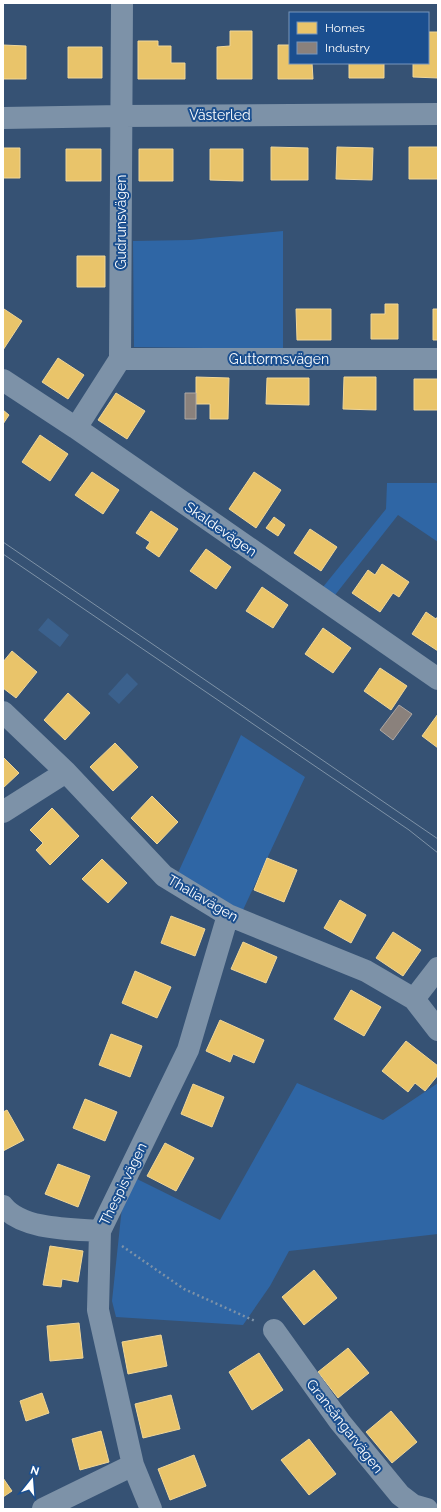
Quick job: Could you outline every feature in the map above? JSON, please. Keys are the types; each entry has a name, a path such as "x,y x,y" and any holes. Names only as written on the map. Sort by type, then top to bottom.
{"street":[{"name":"Gudrunsvägen","path":"120,360 122,3"},
{"name":"Västerled","path":"3,118 438,114"},
{"name":"Guttormsvägen","path":"120,360 438,359"},
{"path":"76,428 120,360"},
{"name":"Skaldevägen","path":"3,380 76,428 438,678"},
{"name":"Thaliavägen","path":"3,712 66,772 164,876 228,915 366,971 414,999 438,1030"},
{"path":"3,812 66,772"},
{"name":"Thespisvägen","path":"151,1509 133,1465 98,1310 100,1231 188,1050 228,915"},
{"path":"414,999 438,968"},
{"path":"3,1206 8,1212 31,1223 56,1228 100,1231"},
{"name":"Gransångarvägen","path":"274,1330 340,1422 400,1495 413,1505 427,1509"},
{"path":"43,1509 133,1465"}],"path":[{"path":"100,1231 184,1289 274,1330"}],"shaded area":[{"path":"283,231 283,349 134,347 133,241 190,240"},
{"path":"387,483 438,483 438,542 398,515 335,595 323,587 386,509"},
{"path":"48,618 69,635 60,647 38,630"},
{"path":"127,673 138,684 119,704 108,694"},
{"path":"241,735 305,777 243,910 222,901 177,875"},
{"path":"297,1083 383,1120 438,1083 438,1234 289,1251 270,1286 243,1325 116,1317 112,1301 122,1207 137,1179 220,1220"}],"building: Homes":[{"path":"230,31 252,31 252,79 217,79 217,47 230,46"},
{"path":"429,32 438,32 438,78 413,77 413,64 429,64"},
{"path":"138,41 158,41 158,46 171,46 171,63 185,63 185,79 138,79"},
{"path":"3,45 26,46 26,79 3,79"},
{"path":"278,45 289,45 289,64 312,64 313,79 278,79"},
{"path":"68,47 102,47 102,78 68,78"},
{"path":"349,64 384,64 384,78 349,78"},
{"path":"271,147 308,148 308,180 271,180"},
{"path":"337,147 373,148 372,180 336,179"},
{"path":"409,147 438,147 438,179 409,179"},
{"path":"3,148 20,148 20,178 3,178"},
{"path":"66,149 101,149 101,181 66,181"},
{"path":"139,149 173,149 173,181 139,181"},
{"path":"210,149 243,149 243,181 210,180"},
{"path":"77,256 105,256 105,287 77,287"},
{"path":"385,304 398,304 398,339 371,339 371,314 385,314"},
{"path":"4,309 22,321 3,350 3,311"},
{"path":"296,309 331,309 331,340 297,340"},
{"path":"433,309 438,309 438,340 433,340"},
{"path":"58,358 84,375 68,399 42,382"},
{"path":"196,377 229,378 228,419 210,419 210,404 196,404"},
{"path":"344,377 376,377 376,410 343,409"},
{"path":"267,378 309,378 309,405 266,404"},
{"path":"414,379 438,379 438,410 414,410"},
{"path":"116,393 145,411 127,439 98,420"},
{"path":"3,410 9,415 3,424"},
{"path":"40,435 68,454 50,481 22,462"},
{"path":"92,472 119,490 103,514 75,495"},
{"path":"254,472 281,490 256,528 229,509"},
{"path":"151,511 178,529 159,557 146,548 150,542 136,533"},
{"path":"274,517 285,525 278,536 266,528"},
{"path":"310,529 337,547 321,571 294,553"},
{"path":"206,549 231,567 216,589 190,571"},
{"path":"382,564 409,582 399,597 393,593 380,612 352,593 368,570 375,575"},
{"path":"262,587 288,605 273,628 246,611"},
{"path":"426,612 436,619 438,616 438,651 412,634"},
{"path":"323,628 351,648 333,673 305,654"},
{"path":"12,651 37,672 16,698 3,688 3,662"},
{"path":"380,668 407,686 391,710 364,691"},
{"path":"68,693 90,713 65,740 44,720"},
{"path":"438,714 438,748 422,736"},
{"path":"115,743 138,767 113,791 90,767"},
{"path":"3,757 19,773 3,788"},
{"path":"152,796 178,822 157,844 131,818"},
{"path":"52,808 79,836 50,865 36,850 43,843 30,830"},
{"path":"267,858 297,870 284,902 254,890"},
{"path":"102,859 127,883 108,903 82,879"},
{"path":"340,900 366,915 351,943 324,928"},
{"path":"171,916 205,929 195,956 161,943"},
{"path":"393,932 421,950 403,976 376,958"},
{"path":"243,942 277,957 266,983 231,969"},
{"path":"135,971 171,987 157,1018 122,1003"},
{"path":"351,990 381,1007 364,1036 334,1019"},
{"path":"220,1020 264,1040 254,1063 233,1054 230,1062 206,1051"},
{"path":"111,1034 142,1046 130,1077 99,1065"},
{"path":"406,1041 438,1066 438,1075 425,1091 415,1083 408,1092 382,1071"},
{"path":"193,1084 224,1097 212,1127 181,1114"},
{"path":"85,1099 117,1112 105,1141 73,1128"},
{"path":"7,1110 24,1140 3,1151 3,1112"},
{"path":"165,1143 194,1158 176,1191 147,1176"},
{"path":"58,1164 90,1176 78,1207 45,1194"},
{"path":"50,1246 83,1251 78,1282 62,1279 61,1287 43,1285"},
{"path":"314,1270 337,1298 304,1325 282,1297"},
{"path":"79,1323 83,1358 50,1361 47,1326"},
{"path":"161,1335 167,1366 128,1374 122,1342"},
{"path":"348,1348 369,1373 338,1398 318,1372"},
{"path":"259,1353 283,1390 252,1410 229,1372"},
{"path":"42,1393 49,1413 26,1421 20,1401"},
{"path":"171,1395 180,1429 143,1438 135,1404"},
{"path":"391,1411 417,1442 392,1463 366,1432"},
{"path":"101,1431 109,1462 80,1470 72,1439"},
{"path":"309,1439 336,1474 309,1495 281,1460"},
{"path":"194,1455 206,1486 170,1500 158,1469"},
{"path":"3,1478 12,1491 3,1497"}],"building: Industry":[{"path":"185,393 196,393 196,419 185,419"},
{"path":"399,705 412,714 393,740 380,730"}],"tram line":[{"path":"3,542 438,839"},
{"path":"3,554 409,830 438,853"}]}
